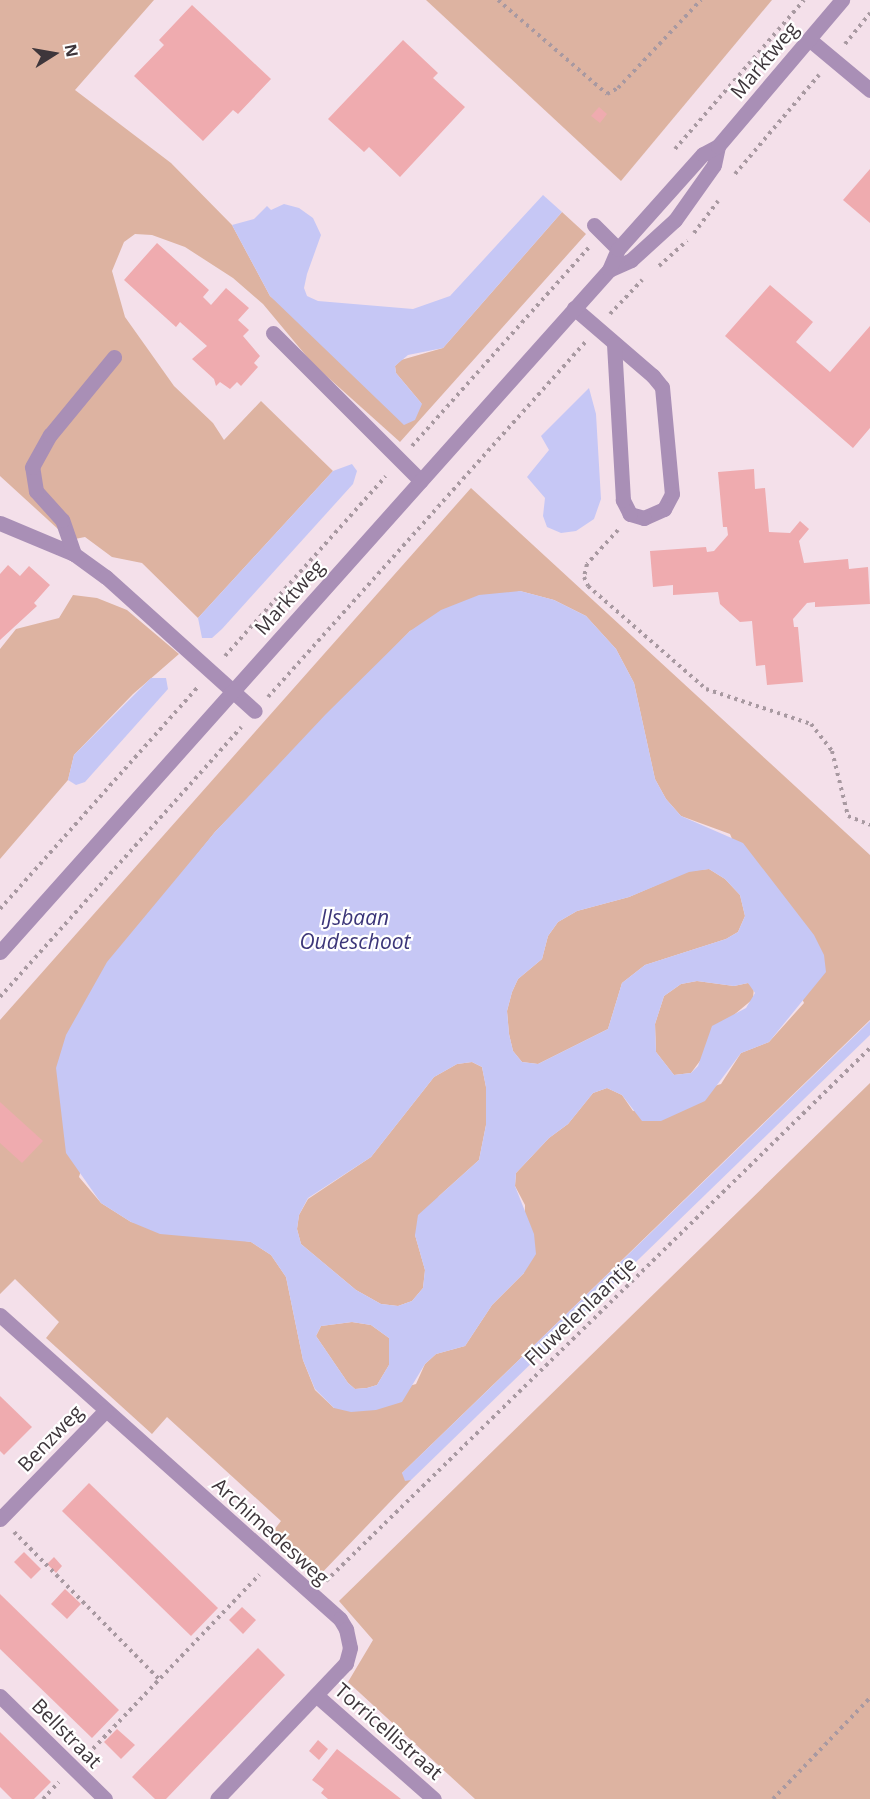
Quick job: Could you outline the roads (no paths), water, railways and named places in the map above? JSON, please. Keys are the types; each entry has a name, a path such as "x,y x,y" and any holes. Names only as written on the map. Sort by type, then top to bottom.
{"street":[{"name":"Marktweg","path":"0,952 609,270 618,249 703,154 718,146 842,0"},
{"path":"810,40 870,90"},
{"name":"Marktweg","path":"609,270 631,260 675,220 714,165 718,146"},
{"path":"594,225 614,245"},
{"path":"574,308 658,381 666,410 671,500 656,515 644,518 630,514 622,493 614,344"},
{"path":"273,333 421,481"},
{"path":"74,554 62,520 36,491 32,467 50,435 114,357"},
{"path":"0,523 74,554 212,671 255,711"},
{"name":"Archimedesweg","path":"0,1315 105,1412 340,1619 350,1648 346,1664 217,1799"},
{"name":"Benzweg","path":"0,1519 105,1412"},
{"name":"Torricellistraat","path":"316,1695 434,1799"},
{"name":"Bellstraat","path":"0,1696 105,1799"}],"water":[{"path":"543,195 562,212 443,348 408,355 395,366 396,373 422,404 415,420 404,425 270,296 232,225 254,219 267,206 271,210 284,204 299,208 313,218 321,235 307,274 304,288 307,296 318,301 413,309 450,296"},
{"path":"589,388 596,414 601,499 594,519 576,531 561,533 547,527 543,516 545,498 527,477 549,450 541,436"},
{"path":"352,464 357,471 353,484 222,629 212,638 202,638 198,618 333,471"},
{"name":"IJsbaan Oudeschoot","path":"520,591 554,600 586,616 616,649 634,683 655,779 666,799 681,816 743,843 814,935 824,955 826,972 769,1042 741,1053 705,1101 661,1121 642,1121 622,1095 607,1088 593,1093 568,1124 549,1138 516,1173 515,1186 534,1234 536,1254 524,1273 492,1305 465,1346 436,1354 425,1364 402,1402 376,1410 351,1412 334,1408 315,1389 303,1360 286,1277 271,1255 251,1242 160,1234 131,1222 101,1203 66,1153 56,1068 66,1035 107,962 215,832 326,714 410,631 441,610 479,595","holes":["709,869 725,879 740,895 745,916 738,932 726,939 645,965 622,983 608,1029 538,1064 522,1062 513,1051 507,1011 518,979 542,959 548,936 558,922 577,911 629,897 689,872","697,981 734,986 748,983 755,993 746,1008 712,1026 698,1066 691,1073 674,1075 656,1052 655,1024 664,996 681,984","472,1062 482,1067 486,1087 486,1125 479,1160 418,1215 415,1235 425,1270 423,1288 412,1301 398,1306 381,1304 356,1290 301,1244 297,1229 299,1215 308,1198 371,1157 434,1077 457,1064","352,1322 371,1325 389,1338 389,1365 377,1385 355,1389 348,1383 316,1336 321,1326"]},
{"path":"151,678 166,678 168,689 85,782 76,785 68,780 74,755"},
{"path":"870,1021 870,1035 411,1480 405,1481 402,1473"}]}
